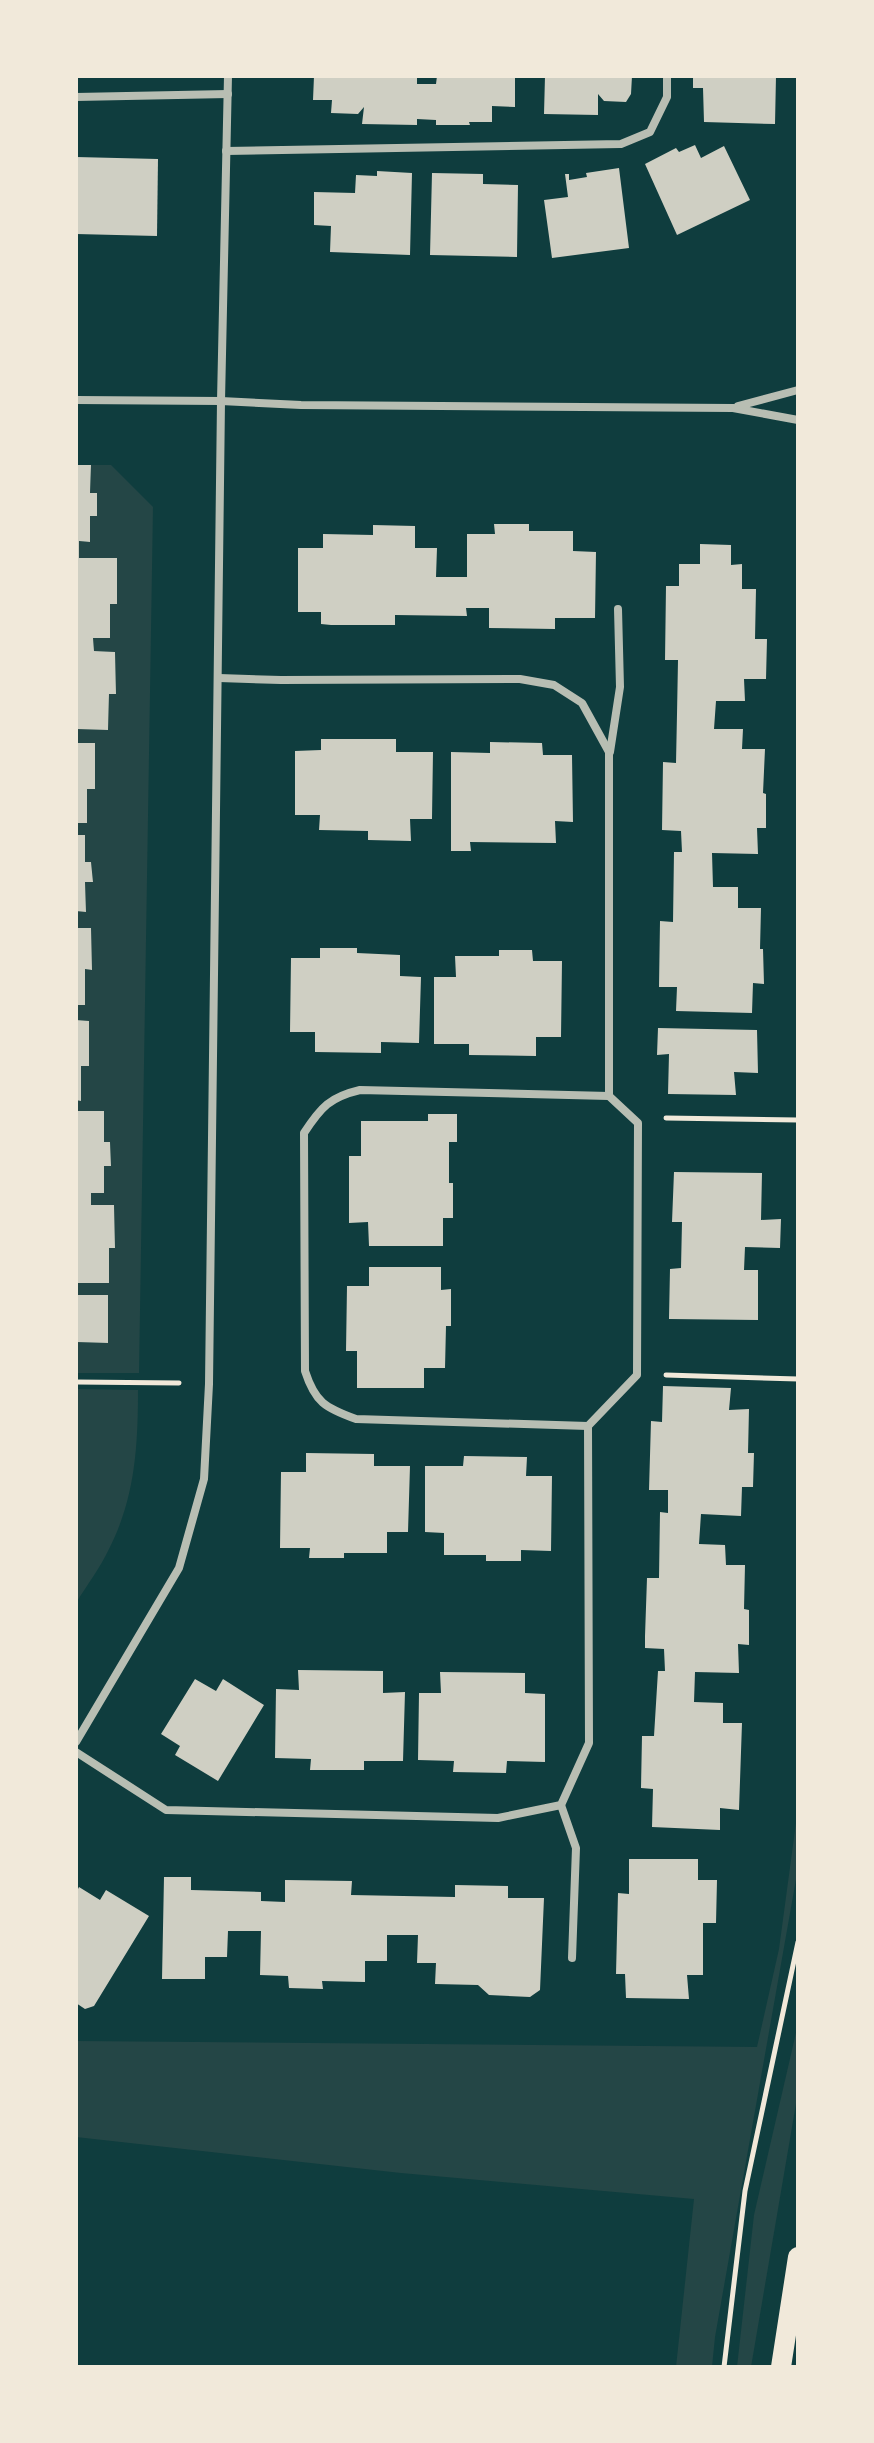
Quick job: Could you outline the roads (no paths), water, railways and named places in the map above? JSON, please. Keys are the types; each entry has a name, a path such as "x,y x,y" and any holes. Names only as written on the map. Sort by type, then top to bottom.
{"main road":[{"path":"781,2367 798,2257"}],"street":[{"path":"76,1742 179,1568 204,1479 209,1384 228,76"},
{"path":"226,151 621,144 650,132 667,97 667,76"},
{"path":"76,97 228,94"},
{"path":"733,408 798,390"},
{"path":"76,400 733,408 798,420"},
{"path":"609,1096 609,752 620,687 618,609"},
{"path":"219,678 520,679 554,685 582,703 609,752"},
{"path":"572,1958 576,1848 561,1805 589,1743 588,1426 637,1375 638,1123 609,1096 360,1090 339,1095 319,1110 304,1133 305,1371 313,1394 331,1410 356,1419 588,1426"},
{"path":"76,1752 166,1810 498,1818 561,1805"}]}
